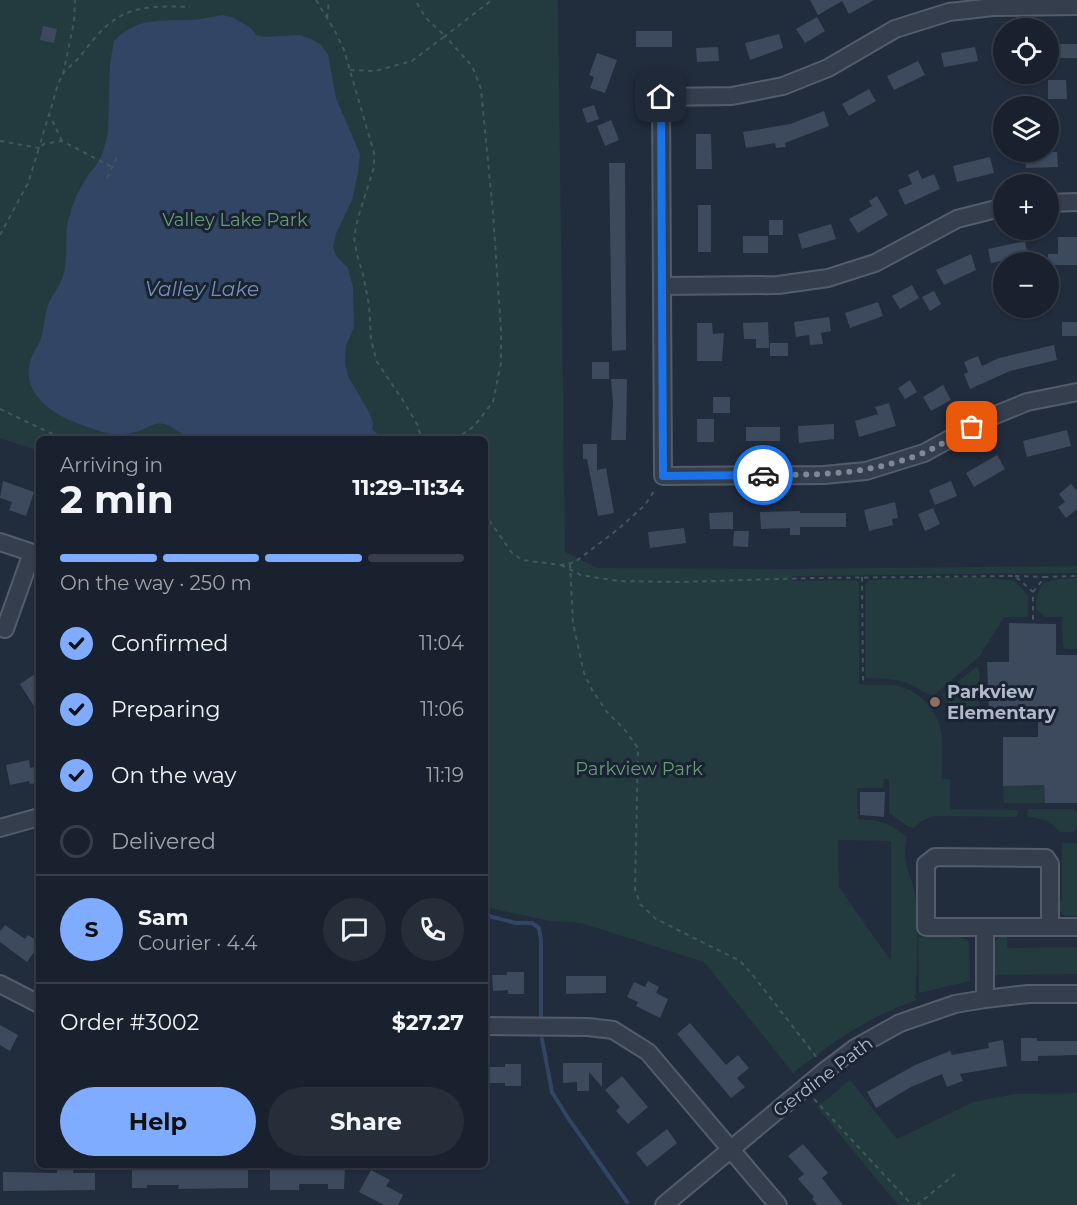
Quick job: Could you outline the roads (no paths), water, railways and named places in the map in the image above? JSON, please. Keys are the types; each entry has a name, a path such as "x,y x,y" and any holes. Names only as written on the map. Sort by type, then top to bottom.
{"street":[{"path":"1077,6 993,7 949,12 896,29 828,68 783,86 732,96 661,97 663,476 824,475 866,471 924,453 988,418 1027,402 1077,392"},
{"path":"1059,202 1077,202"},
{"path":"662,286 778,285 828,278 875,263 957,219 993,210"},
{"path":"0,542 36,554 5,629"},
{"path":"0,828 36,818"},
{"path":"1050,927 1050,864 1046,858 935,857 926,864 926,927 984,927 1050,927 1077,927"},
{"path":"984,927 985,999"},
{"path":"0,984 36,1002"},
{"name":"Gerdine Path","path":"664,1205 826,1070 855,1048 900,1023 955,1004 985,999 1028,994 1077,994"},
{"path":"488,1026 588,1027 613,1030 648,1052 778,1205"}],"water":[{"name":"Valley Lake","path":"223,15 234,18 251,28 256,35 264,37 299,35 311,39 320,44 328,54 336,98 360,154 352,200 336,234 333,247 336,256 348,268 353,287 354,327 346,346 345,363 348,376 373,423 372,432 368,436 185,436 161,423 135,432 111,434 55,413 40,400 30,383 31,359 40,341 48,305 64,273 68,222 72,209 79,190 99,160 105,146 108,132 110,63 114,41 140,24 194,20"}],"waterway":[{"path":"372,432 377,436"},
{"path":"488,916 516,923 532,923 539,928 541,1016"},
{"path":"542,1039 552,1092 627,1202"}],"place":[{"name":"Parkview Elementary","path":"935,702"}],"park label":[{"name":"Valley Lake Park","path":"235,220"},
{"name":"Parkview Park","path":"639,769"}]}
